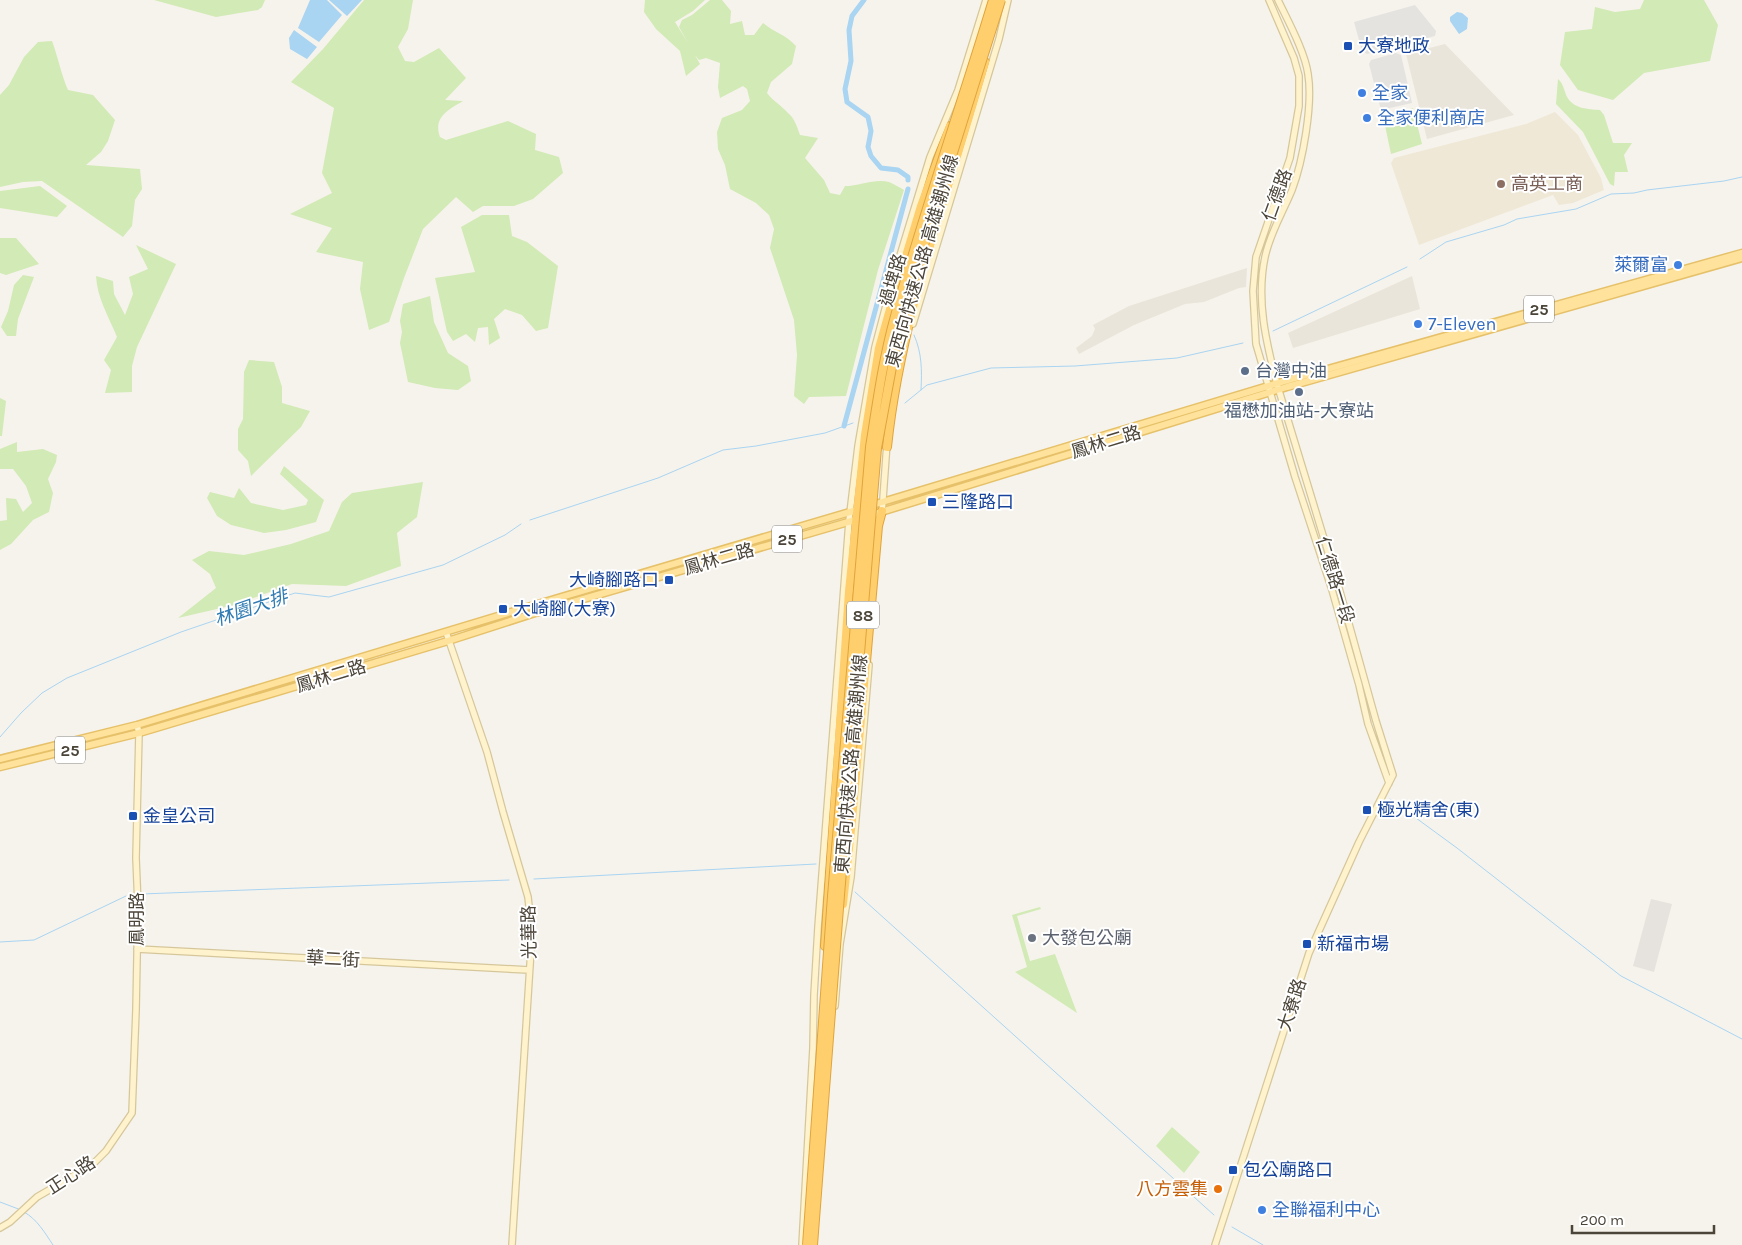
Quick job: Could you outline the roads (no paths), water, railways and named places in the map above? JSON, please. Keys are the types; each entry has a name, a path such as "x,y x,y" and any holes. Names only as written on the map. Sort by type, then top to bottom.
{"highway":[{"name":"東西向快速公路 高雄潮州線","path":"807,1245 824,1007 870,457 879,392 895,317 927,207 965,92 992,0"},
{"path":"886,447 891,402 919,282 976,96 1001,0"},
{"name":"東西向快速公路 高雄潮州線","path":"813,1245 877,448 886,393 902,318 1001,0"},
{"path":"824,1007 822,994 828,888 852,520 865,434 878,357 920,206 959,102 965,92"},
{"path":"836,942 841,920 852,820 878,526 882,511"}],"main road":[{"name":"25","path":"1435,342 1742,252"},
{"name":"25","path":"1435,342 1742,258"},
{"name":"鳳林二路","path":"0,759 137,726 882,502 1435,342"},
{"name":"鳳林二路","path":"0,767 139,733 448,641 532,614 882,511 1269,389"}],"street":[{"name":"過埤路","path":"854,511 858,446 883,315 930,157 958,90 986,0"},
{"name":"過埤路","path":"817,1245 840,944 851,877 886,447 907,345 1008,0"},
{"name":"仁德路","path":"1269,389 1258,353 1254,326 1253,291 1256,256 1290,158 1299,106 1299,76 1270,0"},
{"name":"仁德路","path":"1278,0 1302,55 1308,74 1308,106 1297,174 1265,257 1261,292 1263,324 1278,387"},
{"name":"仁德路一段","path":"1278,387 1393,775"},
{"name":"仁德路一段","path":"1269,389 1332,590 1368,724 1389,783"},
{"path":"802,1245 818,927 852,520"},
{"name":"光華路","path":"446,632 487,752 528,897 532,934 512,1245"},
{"name":"鳳明路","path":"132,1113 137,949 136,858 139,733 137,726"},
{"name":"大寮路","path":"1215,1245 1310,953 1359,842 1393,775"},
{"name":"華二街","path":"137,949 529,970"},
{"name":"正心路","path":"0,1228 19,1215 37,1197 92,1165 106,1151 132,1113"}],"water":[{"path":"310,0 327,0 342,15 319,42 298,28"},
{"path":"329,0 362,0 347,16"},
{"path":"1457,12 1462,13 1468,18 1467,29 1459,34 1450,21 1450,17"},
{"path":"294,30 317,47 307,59 290,49 289,38"}],"waterway":[{"path":"864,0 852,16 849,30 851,61 845,89 847,102 868,117 871,131 868,147 871,156 881,168 898,170 908,177 908,180"},
{"path":"1420,259 1446,242 1504,225 1517,219 1576,209 1611,194 1634,193 1742,177"},
{"path":"844,426 908,189"},
{"path":"1273,331 1407,267"},
{"path":"914,335 919,348 921,362 921,390"},
{"path":"905,403 927,385 991,368 1075,366 1177,358 1243,343"},
{"path":"530,520 658,478 723,450 825,433 853,423"},
{"name":"林園大排","path":"0,737 42,693 67,678 181,632 295,593 329,597 443,565 505,535 521,524"},
{"path":"1390,799 1457,848 1621,976 1742,1039"},
{"path":"534,879 816,864"},
{"path":"142,894 509,880"},
{"path":"855,892 1214,1215"},
{"path":"0,942 34,940 126,896"},
{"path":"0,1202 21,1210"},
{"path":"24,1212 37,1222 53,1245"},
{"path":"1232,1227 1263,1245"}],"place":[{"name":"大寮地政","path":"1348,46"},
{"name":"全家","path":"1362,93"},
{"name":"全家便利商店","path":"1367,118"},
{"name":"高英工商","path":"1501,184"},
{"name":"萊爾富","path":"1678,265"},
{"name":"7-Eleven","path":"1418,324"},
{"name":"台灣中油","path":"1245,371"},
{"name":"福懋加油站-大寮站","path":"1299,392"},
{"name":"三隆路口","path":"932,502"},
{"name":"大崎腳路口","path":"669,580"},
{"name":"大崎腳(大寮)","path":"503,609"},
{"name":"極光精舍(東)","path":"1367,810"},
{"name":"金皇公司","path":"133,816"},
{"name":"大發包公廟","path":"1032,938"},
{"name":"新福市場","path":"1307,944"},
{"name":"包公廟路口","path":"1233,1170"},
{"name":"八方雲集","path":"1218,1189"},
{"name":"全聯福利中心","path":"1262,1210"}]}
